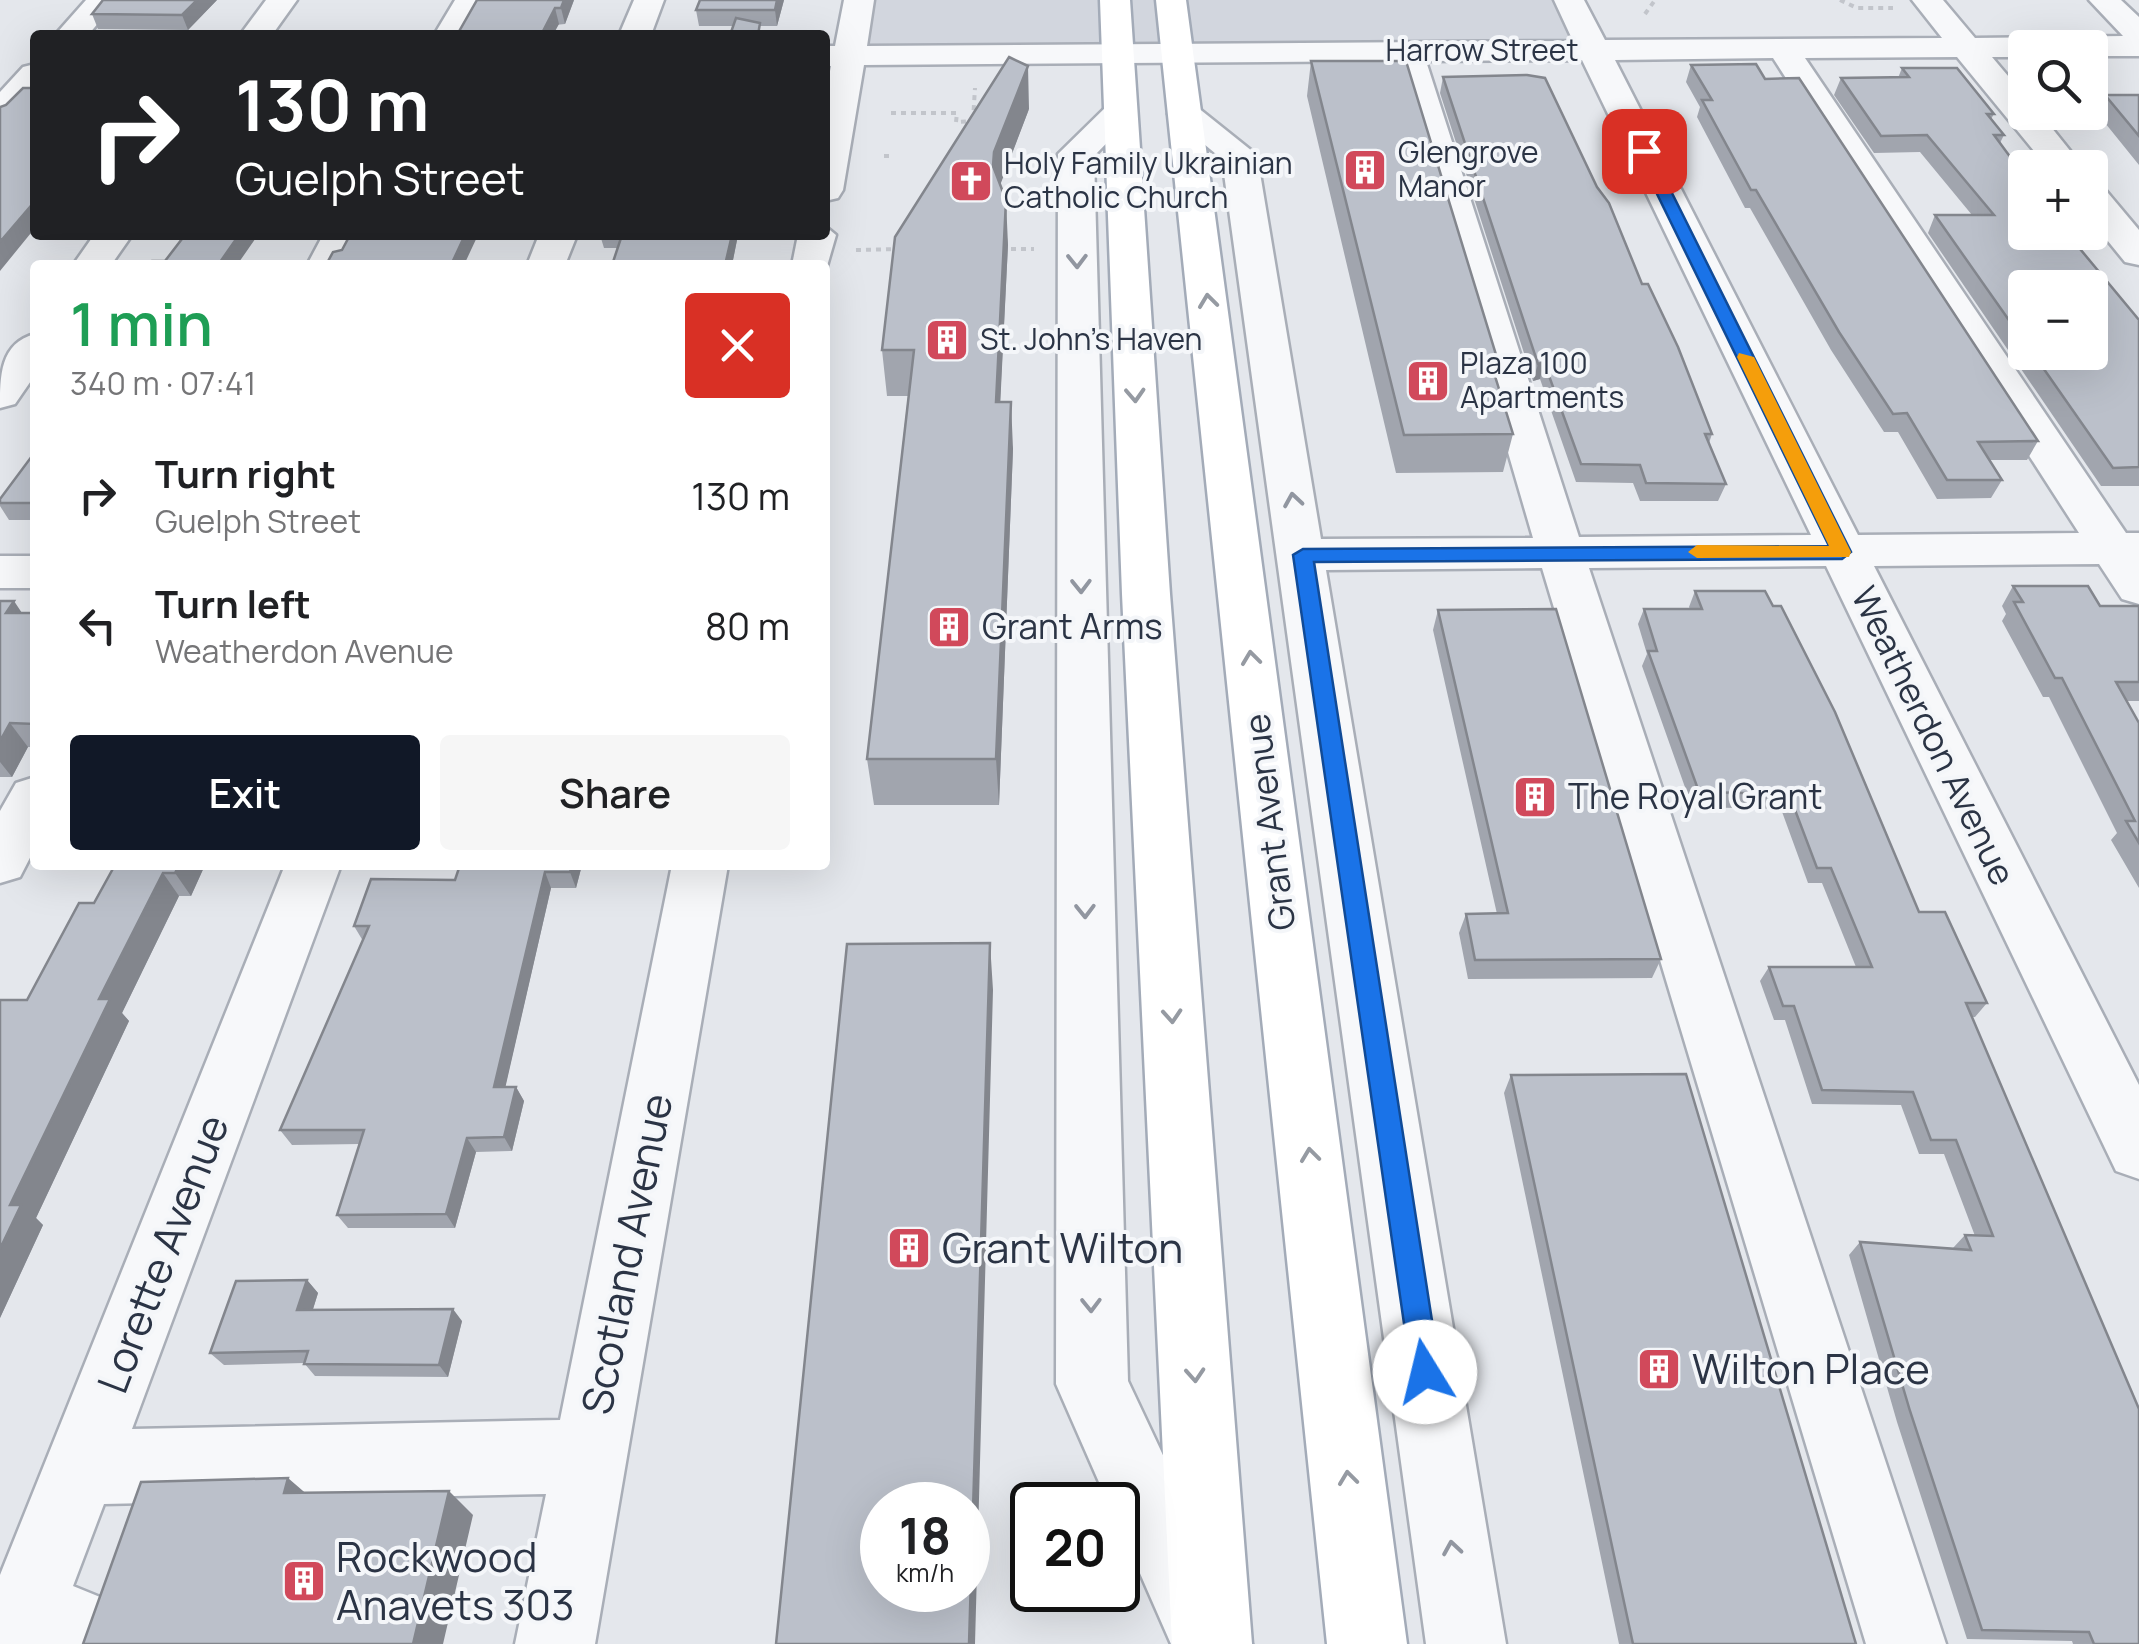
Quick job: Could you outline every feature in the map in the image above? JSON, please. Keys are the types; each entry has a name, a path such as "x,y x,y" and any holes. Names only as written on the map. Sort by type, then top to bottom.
{"main road":[{"path":"1115,0 1146,594 1212,1644"},
{"name":"Grant Avenue","path":"1171,0 1367,1644"}],"street":[{"path":"76,30 103,0"},
{"path":"260,30 282,0"},
{"path":"453,30 470,0"},
{"path":"638,30 649,0"},
{"path":"830,134 837,56 859,0"},
{"name":"Weatherdon Avenue","path":"1569,0 2139,1150"},
{"path":"2104,0 2139,34"},
{"path":"1918,4 1967,48 2052,150"},
{"name":"Harrow Street","path":"837,56 2139,46"},
{"path":"1783,49 2126,548 2139,588"},
{"path":"1407,51 1560,551 1906,1644"},
{"path":"0,61 30,61"},
{"path":"0,112 30,79"},
{"path":"1120,112 1076,154 1092,1384 1212,1644"},
{"path":"1185,114 1239,155 1466,1644"},
{"path":"2108,217 2139,254"},
{"path":"0,395 30,353"},
{"path":"1303,555 2126,548"},
{"path":"0,572 30,572"},
{"path":"0,861 30,807"},
{"name":"Lorette Avenue","path":"35,1631 80,1467 311,870"},
{"name":"Scotland Avenue","path":"556,1644 699,870"},
{"path":"80,1467 590,1456"}],"path":[{"path":"1840,0 1857,8 1918,4"},
{"path":"973,130 974,111"},
{"path":"892,113 957,113 956,122 973,122"},
{"path":"884,156 892,156"},
{"path":"992,249 1050,249"},
{"path":"814,250 913,250"}],"shaded area":[{"path":"859,0 1569,0 1594,50 849,56"}],"building":[{"path":"103,0 197,0 182,15 92,14"},
{"path":"477,0 564,0 544,30 460,30"},
{"path":"700,0 777,0 775,10 696,10"},
{"path":"736,18 760,23 759,30 732,30"},
{"path":"1009,57 1028,66 994,152 993,166 1006,200 996,402 1011,402 996,759 867,759 914,350 882,350 895,237"},
{"path":"1311,61 1406,61 1497,358 1490,360 1513,434 1404,435"},
{"path":"1756,64 1765,79 1799,78 2038,441 1978,442 2002,480 1947,480 1907,413 1893,414 1839,332 1756,190 1751,190 1702,100 1712,100 1691,65"},
{"path":"1902,68 1957,68 1994,114 1987,114 2004,135 1994,135 2008,154 2008,250 2081,250 2098,270 2008,270 2008,319 1935,215 1994,215 1927,135 1881,136 1841,78 1909,77"},
{"path":"1443,77 1545,78 1597,187 1609,203 1642,284 1648,284 1678,347 1712,434 1705,434 1726,484 1646,483 1640,465 1581,464 1544,362 1538,364"},
{"path":"23,88 30,88 30,207 0,242 0,107"},
{"path":"2108,95 2139,95 2139,136 2108,99"},
{"path":"181,240 236,240 222,260 166,260"},
{"path":"347,240 463,240 453,260 329,260 333,252 342,250"},
{"path":"620,240 731,240 726,260 614,260"},
{"path":"2108,283 2139,320 2139,467 2113,468 2045,370 2108,370"},
{"path":"30,459 30,503 0,503"},
{"path":"2013,586 2088,586 2100,606 2139,606 2139,682 2116,682 2139,723 2139,843 2126,821 2135,821 2062,678 2055,678 2014,602 2023,602"},
{"path":"1695,591 1765,591 1773,606 1781,606 1835,712 1919,912 1945,912 1987,1003 1966,1003 2139,1409 2139,1644 2094,1644 2089,1632 1982,1630 1860,1242 1971,1250 1965,1235 1993,1236 1956,1140 1931,1140 1913,1092 1822,1090 1794,1006 1783,1006 1769,967 1872,967 1831,868 1817,868 1789,794 1699,792 1648,651 1657,651 1644,609 1702,609"},
{"path":"0,601 14,601 6,613 30,613 30,724 10,723 0,741"},
{"name":"The Royal Grant","path":"1556,609 1661,959 1475,960 1466,914 1508,913 1438,610"},
{"path":"112,870 176,870 163,873 99,999 110,999 10,1205 21,1205 0,1249 0,1000 27,1000 79,903 94,903"},
{"path":"458,870 571,870 545,872 494,1087 516,1087 504,1137 467,1138 446,1214 337,1215 364,1130 280,1130 369,926 354,926 371,879 455,880"},
{"name":"Grant Wilton","path":"990,943 974,1482 860,1482 860,1612 970,1612 969,1644 776,1644 847,944"},
{"name":"Wilton Place","path":"1686,1074 1856,1644 1633,1644 1511,1075"},
{"path":"307,1280 297,1310 453,1309 439,1365 304,1364 308,1351 210,1353 236,1281"},
{"name":"Rockwood Anavets 303","path":"288,1478 284,1493 449,1491 413,1644 83,1644 141,1482"}],"slow traffic":[{"path":"1697,552 1842,552 1745,357"}],"place":[{"name":"Glengrove Manor","path":"1365,170"},
{"name":"Holy Family Ukrainian Catholic Church","path":"971,181"},
{"name":"St. John's Haven","path":"947,340"},
{"name":"Plaza 100 Apartments","path":"1428,381"},
{"name":"Grant Arms","path":"949,627"},
{"name":"The Royal Grant","path":"1535,797"},
{"name":"Grant Wilton","path":"909,1248"},
{"name":"Wilton Place","path":"1659,1369"},
{"name":"Rockwood Anavets 303","path":"304,1581"}],"route":[{"path":"1425,1372 1303,555 1842,552 1644,151"}]}
